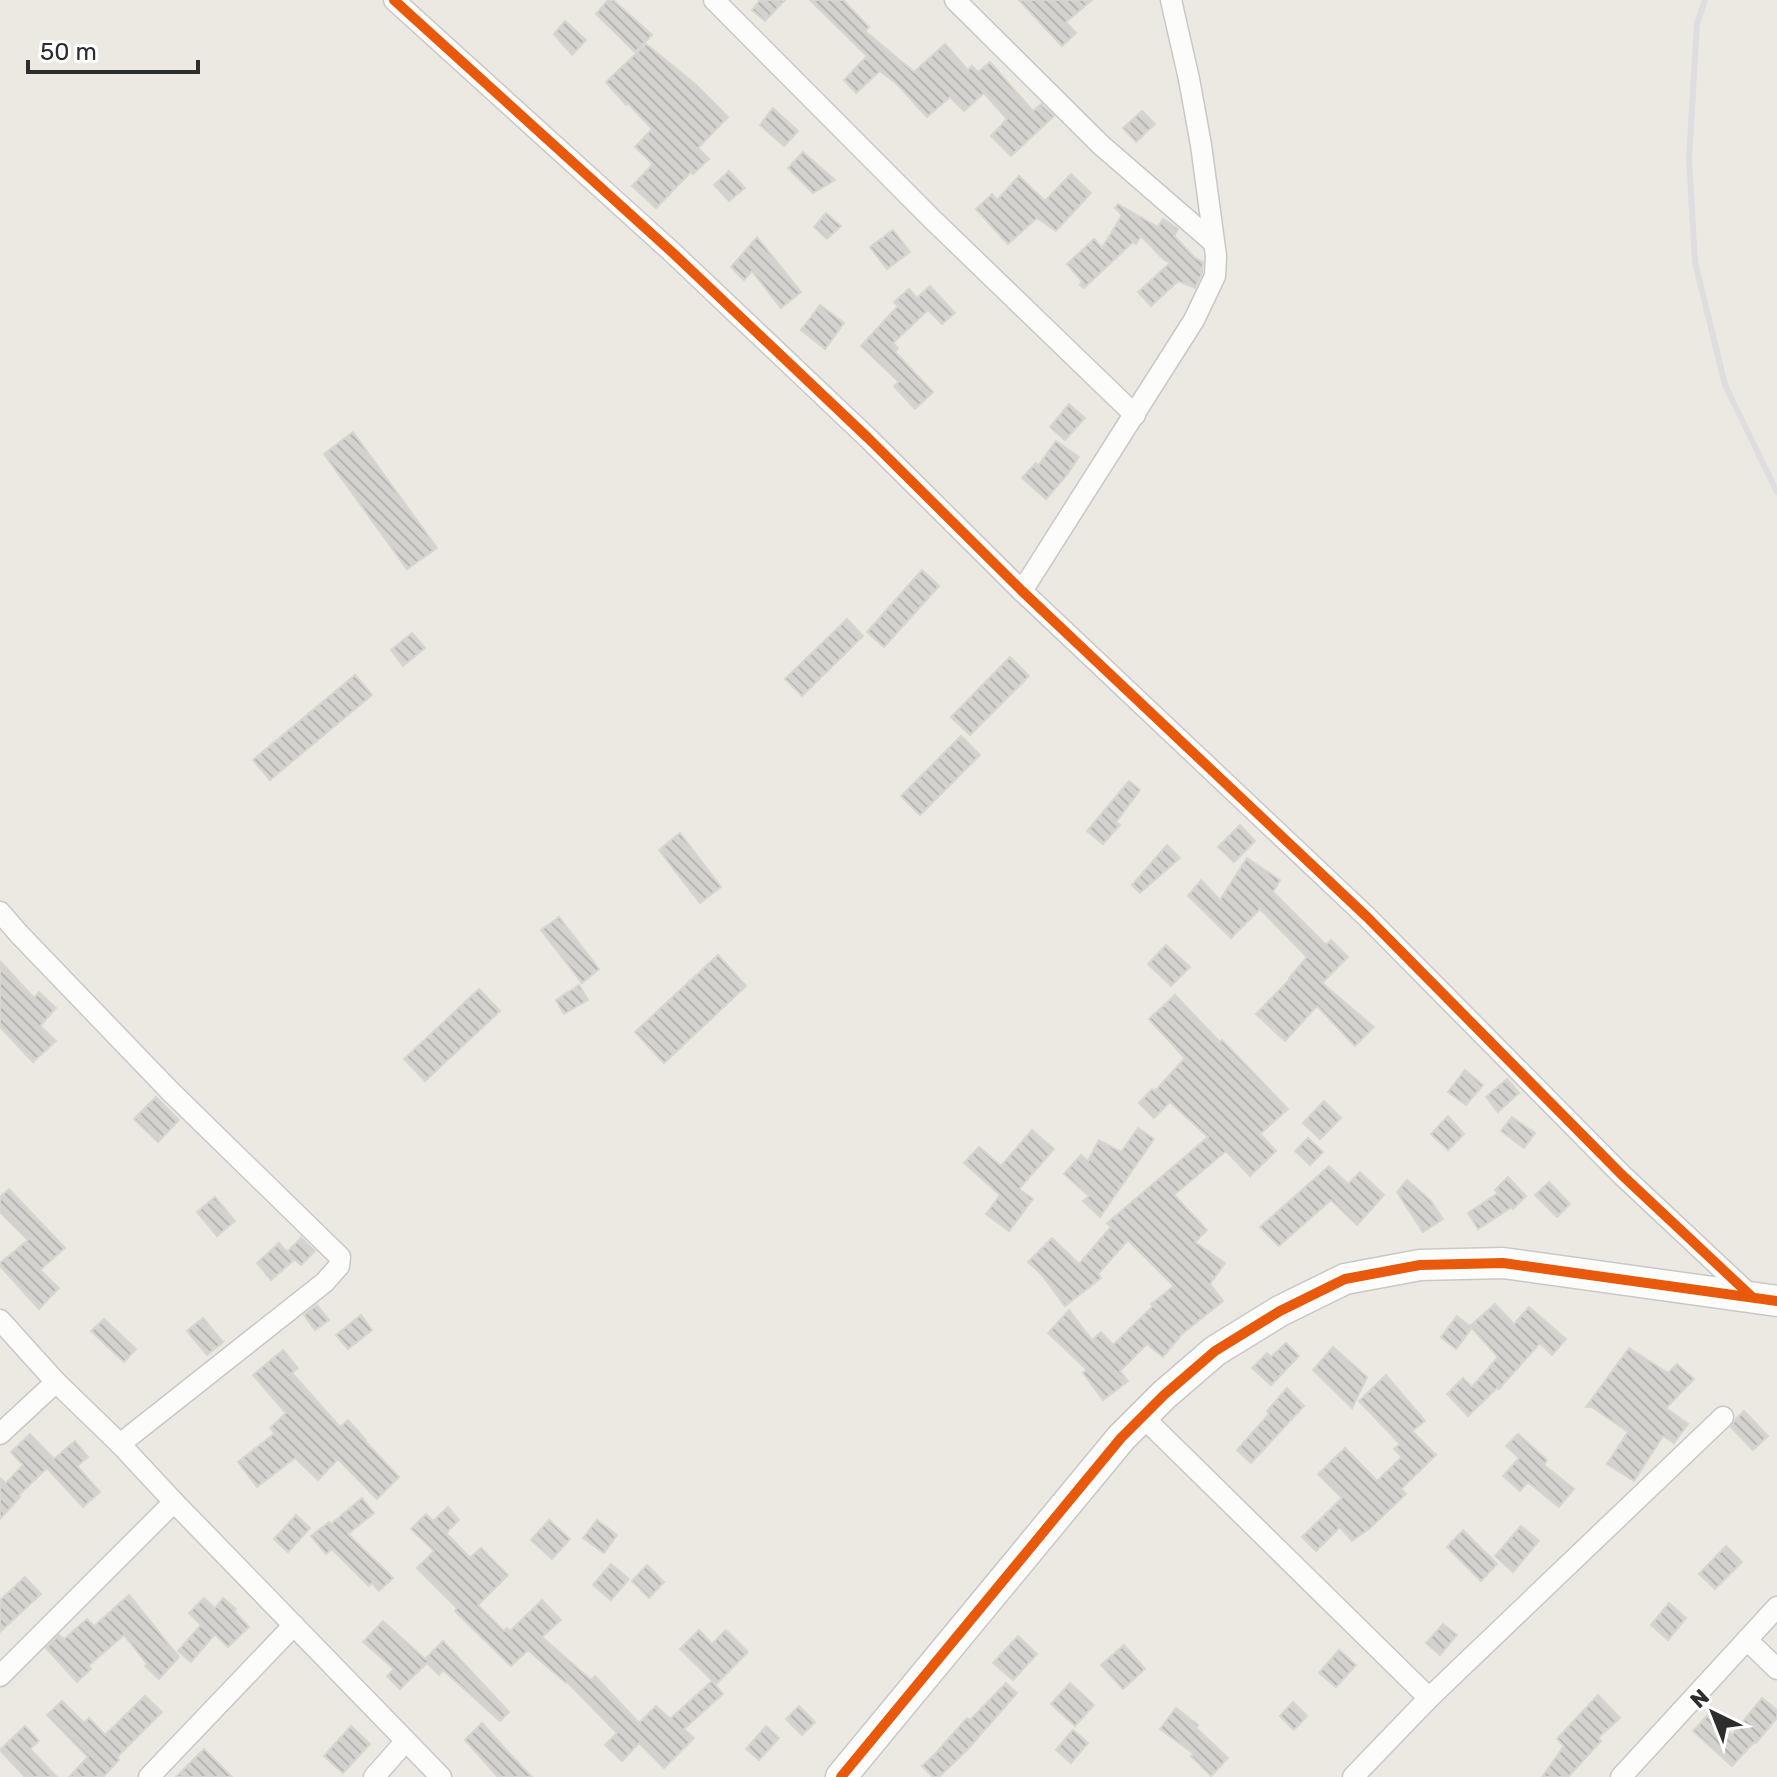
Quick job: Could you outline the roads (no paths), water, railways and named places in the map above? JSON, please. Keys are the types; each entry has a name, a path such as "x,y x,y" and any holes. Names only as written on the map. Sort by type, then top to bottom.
{"street":[{"path":"394,0 674,254 868,438 1022,591 1367,917 1622,1175 1764,1299"},
{"path":"714,0 933,220 1135,415"},
{"path":"955,0 1101,145 1213,242"},
{"path":"1022,591 1135,415 1211,287 1216,267 1198,132 1171,0"},
{"path":"0,912 170,1091 340,1257 339,1266 325,1282 120,1444"},
{"path":"841,1777 1121,1438 1215,1351 1280,1311 1345,1279 1420,1265 1503,1263 1764,1299"},
{"path":"0,1320 56,1382 120,1444 441,1777"},
{"path":"0,1434 56,1382"},
{"path":"1142,1416 1429,1698"},
{"path":"1353,1777 1429,1698 1723,1417"},
{"path":"0,1676 174,1502"},
{"path":"1621,1777 1777,1607"},
{"path":"149,1777 294,1625"},
{"path":"1747,1640 1777,1669"},
{"path":"374,1777 405,1742"}],"railway":[{"path":"1705,0 1697,24 1689,158 1695,262 1725,385 1777,492"}]}
